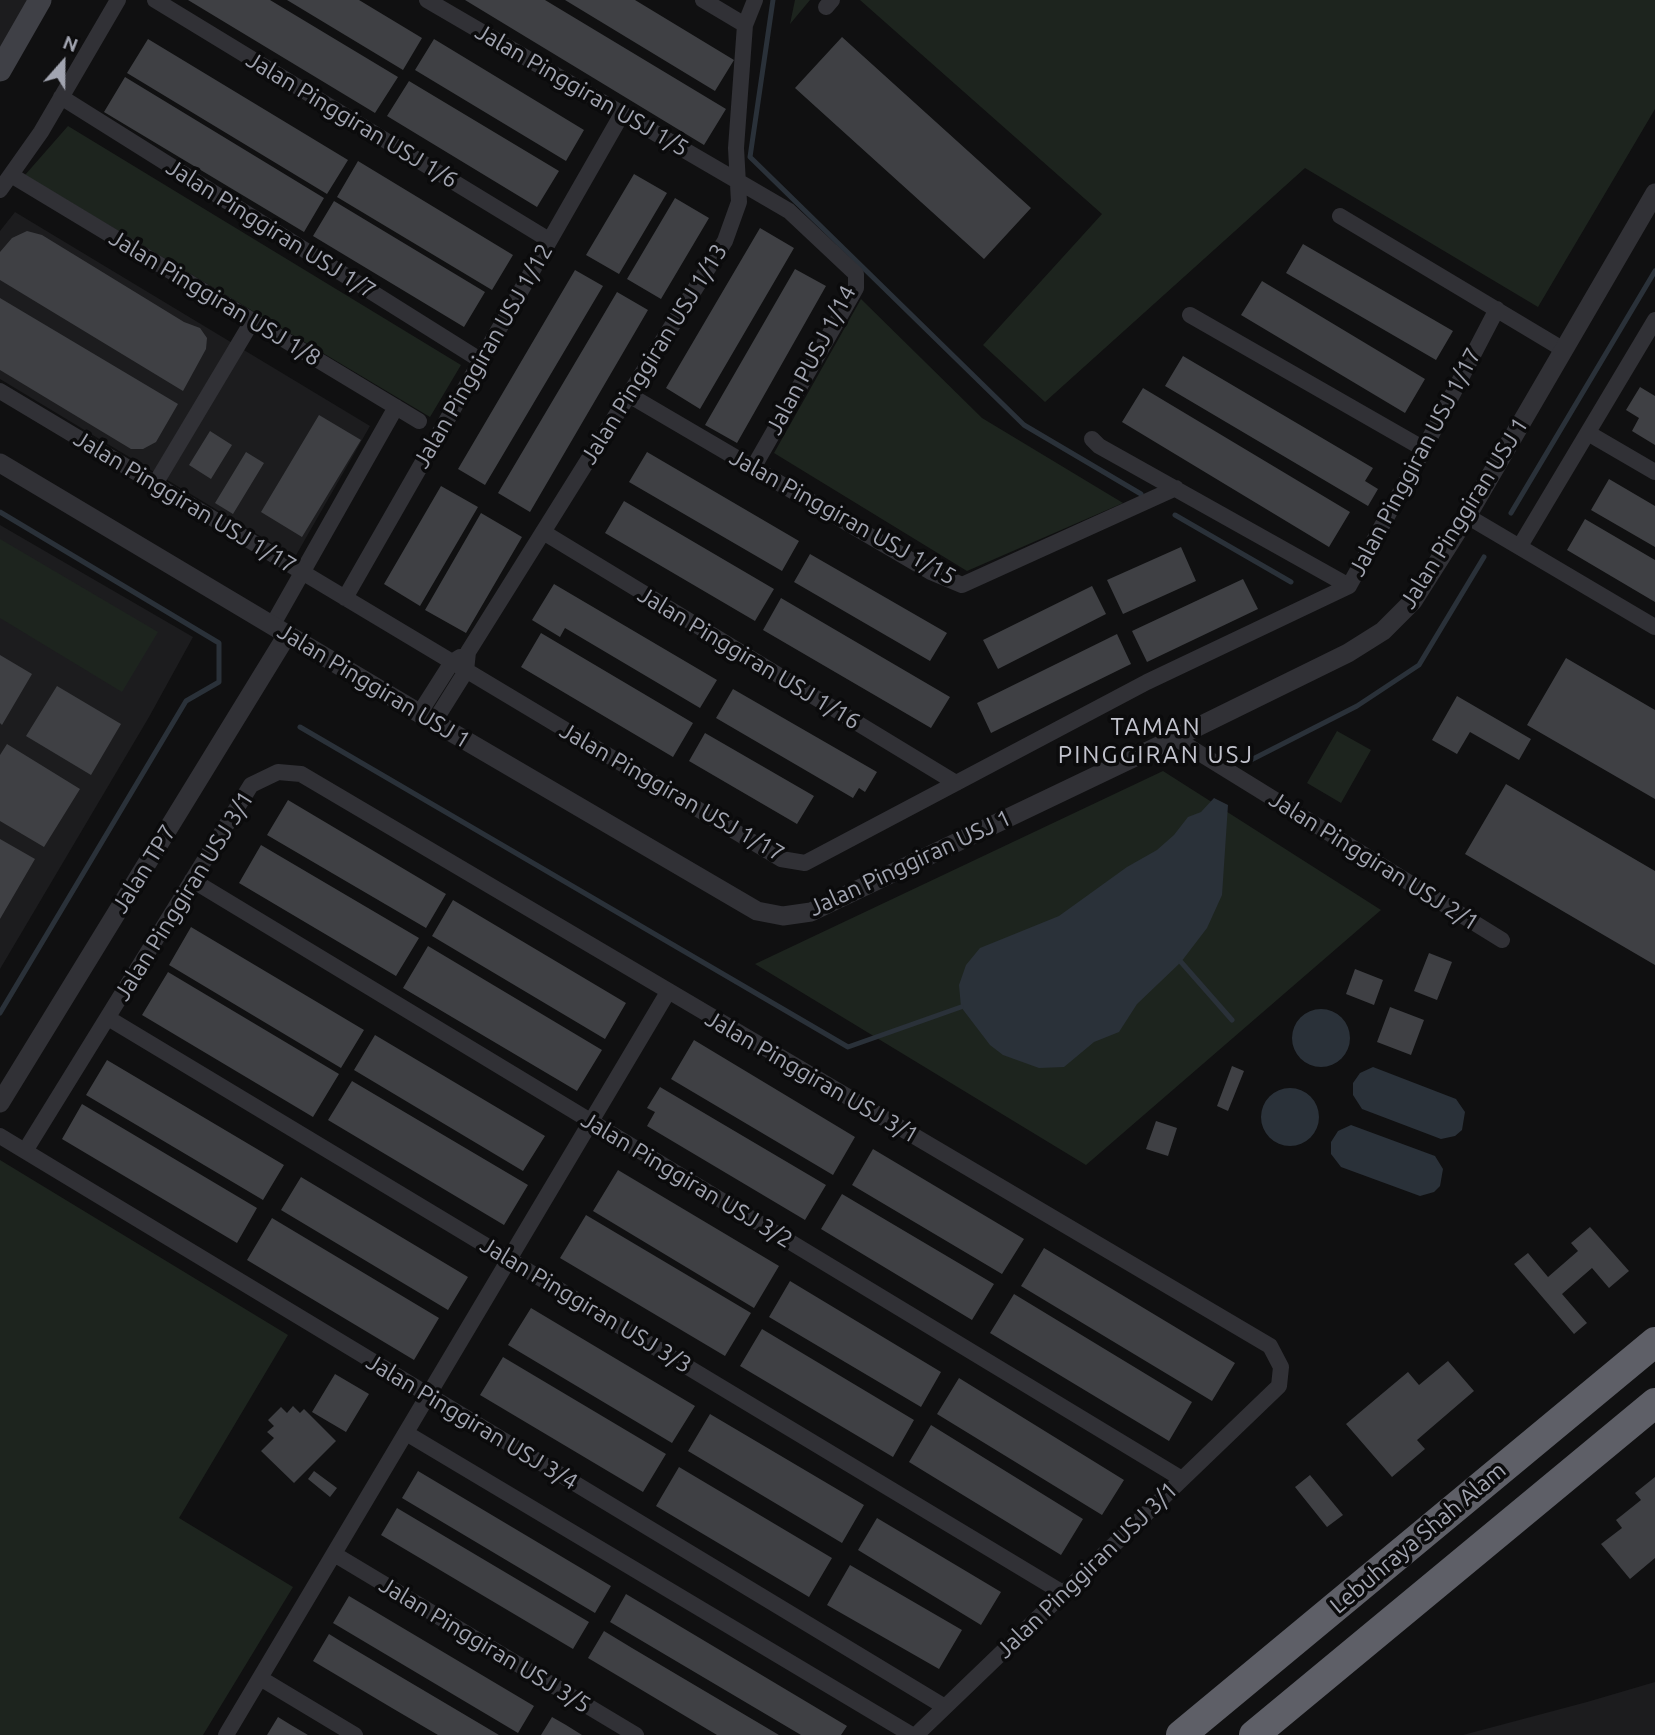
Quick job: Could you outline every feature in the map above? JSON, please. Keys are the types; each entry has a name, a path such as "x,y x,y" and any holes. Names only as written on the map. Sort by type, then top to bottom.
{"highway":[{"name":"Lebuhraya Shah Alam","path":"1181,1735 1655,1342"},
{"name":"Lebuhraya Shah Alam","path":"1254,1735 1655,1403"}],"main road":[{"path":"0,70 40,0"}],"street":[{"path":"0,190 61,97 118,0"},
{"name":"Jalan Pinggiran USJ 1/6","path":"155,0 548,240"},
{"name":"Jalan Pinggiran USJ 1/5","path":"427,0 737,181"},
{"path":"703,0 745,25"},
{"name":"Jalan Pinggiran USJ 1/13","path":"427,718 452,662 468,652 725,241 739,202 736,148 745,25 755,0"},
{"name":"Jalan Pinggiran USJ 1/7","path":"61,97 481,360"},
{"name":"Jalan Pinggiran USJ 1/12","path":"345,598 622,114"},
{"name":"Jalan Pinggiran USJ 1/8","path":"12,175 419,421"},
{"name":"Jalan PUSJ 1/14","path":"737,181 789,211 856,274 856,288 752,468"},
{"name":"Jalan Pinggiran USJ 1","path":"0,463 757,911 783,916 811,912 1175,738 1348,653 1383,631 1413,600 1467,516 1655,193"},
{"path":"1340,216 1564,350"},
{"name":"Jalan Pinggiran USJ 1/17","path":"0,391 781,859 804,863 1147,682 1349,586 1497,309"},
{"path":"1189,315 1424,449"},
{"path":"155,484 253,320"},
{"path":"1520,546 1655,320"},
{"name":"Jalan Pinggiran USJ 1/15","path":"629,395 931,572 962,585 1176,488"},
{"path":"280,629 302,572 396,407"},
{"path":"1588,433 1655,472"},
{"path":"1092,439 1099,446 1349,586"},
{"path":"1467,516 1655,626"},
{"name":"Jalan Pinggiran USJ 1/16","path":"543,532 956,783"},
{"name":"Jalan TP7","path":"0,1103 280,629"},
{"name":"Jalan Pinggiran USJ 1/13","path":"427,718 466,671 468,652"},
{"name":"Jalan Pinggiran USJ 2/1","path":"1175,738 1502,940"},
{"name":"Jalan Pinggiran USJ 3/1","path":"25,1151 251,785 278,772 301,774 1270,1346 1280,1367 1279,1386 914,1735"},
{"name":"Jalan Pinggiran USJ 3/2","path":"192,880 1182,1479"},
{"path":"226,1735 668,992"},
{"name":"Jalan Pinggiran USJ 3/3","path":"107,1018 1063,1593"},
{"name":"Jalan Pinggiran USJ 3/4","path":"0,1136 945,1707"},
{"name":"Jalan Pinggiran USJ 3/4","path":"406,1433 914,1735"},
{"name":"Jalan Pinggiran USJ 3/5","path":"334,1554 636,1735"},
{"path":"260,1678 355,1735"}],"shaded area":[{"path":"0,0 33,0 0,57"},
{"path":"795,0 810,0 790,24"},
{"path":"860,0 1655,0 1655,109 1538,307 1305,168 1045,402 983,345 1102,214"},
{"path":"68,126 461,365 430,417 25,175"},
{"path":"15,212 370,426 295,557 0,379 0,231"},
{"path":"861,299 982,418 1123,503 967,571 774,453"},
{"path":"0,525 193,637 149,717 0,969"},
{"path":"0,539 158,632 122,692 0,618"},
{"path":"1337,731 1371,750 1341,803 1307,783"},
{"path":"1163,771 1381,910 1086,1165 755,964"},
{"path":"1214,798 1228,805 1222,895 1207,928 1181,962 1137,1004 1119,1032 1094,1042 1064,1067 1039,1068 1003,1055 990,1045 961,1007 959,985 966,965 980,948 1059,916 1127,867 1157,850 1174,835 1188,817 1201,812"},
{"path":"1321,1009 1332,1011 1345,1022 1350,1038 1348,1049 1337,1062 1321,1067 1310,1065 1297,1054 1292,1038 1294,1027 1305,1014"},
{"path":"1373,1067 1456,1099 1465,1112 1462,1130 1455,1136 1441,1139 1362,1109 1353,1095 1353,1083 1360,1073"},
{"path":"1290,1088 1301,1090 1314,1101 1319,1117 1317,1128 1306,1141 1290,1146 1279,1144 1266,1133 1261,1117 1263,1106 1274,1093"},
{"path":"1351,1125 1435,1156 1443,1169 1440,1186 1434,1192 1420,1196 1341,1167 1331,1154 1331,1142 1338,1131"},
{"path":"0,1160 288,1335 179,1518 293,1587 203,1735 0,1735"},
{"path":"1655,1682 1655,1735 1463,1735 1587,1702"}],"building":[{"path":"188,0 270,0 398,77 375,113"},
{"path":"287,0 359,0 422,38 403,70"},
{"path":"465,0 545,0 726,109 704,145"},
{"path":"565,0 635,0 734,60 715,91"},
{"path":"842,37 1031,208 984,259 795,88"},
{"path":"148,39 348,160 327,194 127,73"},
{"path":"434,39 584,130 566,161 415,70"},
{"path":"125,77 324,198 304,232 104,112"},
{"path":"409,81 559,171 537,207 387,116"},
{"path":"358,161 513,255 492,290 337,197"},
{"path":"634,174 667,193 619,274 586,255"},
{"path":"675,198 709,218 661,299 627,279"},
{"path":"334,201 485,292 464,327 313,236"},
{"path":"760,228 794,248 700,409 666,388"},
{"path":"27,231 42,235 184,322 200,328 207,338 206,349 183,391 0,280 0,252 12,238"},
{"path":"1303,244 1453,331 1436,360 1286,273"},
{"path":"795,269 826,286 737,443 705,425"},
{"path":"575,270 603,286 485,485 458,469"},
{"path":"1262,281 1425,379 1405,413 1241,315"},
{"path":"617,292 648,310 530,512 498,493"},
{"path":"0,298 178,404 156,442 143,449 131,449 0,370"},
{"path":"1183,356 1373,468 1365,481 1378,489 1368,506 1165,386"},
{"path":"1640,387 1655,396 1655,445 1632,431 1639,418 1626,410"},
{"path":"1143,388 1350,512 1329,547 1122,422"},
{"path":"319,415 361,440 302,537 261,512"},
{"path":"210,431 232,445 211,479 189,465"},
{"path":"246,452 264,463 233,514 215,503"},
{"path":"647,452 799,541 782,571 629,482"},
{"path":"1609,479 1655,506 1655,547 1591,510"},
{"path":"441,486 478,507 420,606 384,584"},
{"path":"624,501 774,589 755,621 605,533"},
{"path":"481,513 522,537 466,633 425,610"},
{"path":"1585,519 1655,560 1655,602 1567,550"},
{"path":"1181,547 1196,581 1123,614 1107,580"},
{"path":"810,554 947,633 930,661 794,582"},
{"path":"1243,579 1258,609 1147,662 1132,631"},
{"path":"554,584 717,680 700,708 565,628 560,637 532,620"},
{"path":"1092,586 1106,614 998,669 983,640"},
{"path":"781,598 950,697 931,728 763,630"},
{"path":"541,633 693,723 673,757 521,667"},
{"path":"1117,634 1131,664 991,733 977,703"},
{"path":"0,655 32,674 2,725 0,723"},
{"path":"1566,658 1655,710 1655,799 1527,725"},
{"path":"57,686 121,724 91,775 26,736"},
{"path":"733,689 877,772 865,792 859,788 853,798 716,718"},
{"path":"1457,696 1531,739 1519,760 1470,732 1457,754 1432,740"},
{"path":"705,733 814,796 797,824 689,761"},
{"path":"7,744 80,789 44,847 0,821 0,755"},
{"path":"1506,784 1655,871 1655,965 1465,854"},
{"path":"288,800 446,894 426,928 267,835"},
{"path":"0,839 35,859 0,919"},
{"path":"261,845 419,938 396,976 239,883"},
{"path":"453,900 626,1003 605,1039 432,936"},
{"path":"191,927 364,1030 341,1068 169,965"},
{"path":"428,946 602,1050 577,1091 403,988"},
{"path":"1429,953 1452,962 1437,1000 1414,991"},
{"path":"1355,969 1383,980 1374,1005 1346,994"},
{"path":"168,972 339,1074 313,1117 142,1015"},
{"path":"1390,1007 1424,1020 1411,1055 1377,1042"},
{"path":"375,1035 545,1136 523,1171 354,1070"},
{"path":"694,1040 855,1137 833,1175 671,1079"},
{"path":"107,1060 284,1165 263,1200 86,1095"},
{"path":"1232,1066 1244,1071 1228,1111 1217,1106"},
{"path":"352,1081 528,1185 504,1225 328,1120"},
{"path":"660,1087 826,1185 805,1220 647,1126 655,1112 647,1108"},
{"path":"82,1104 257,1208 237,1243 62,1139"},
{"path":"1156,1121 1177,1128 1168,1156 1146,1149"},
{"path":"873,1149 1024,1239 1002,1274 852,1185"},
{"path":"618,1170 779,1266 754,1308 593,1211"},
{"path":"301,1177 468,1277 448,1310 281,1210"},
{"path":"842,1194 994,1284 972,1320 821,1229"},
{"path":"586,1215 751,1313 725,1356 560,1258"},
{"path":"272,1218 439,1318 414,1360 247,1260"},
{"path":"1590,1227 1629,1271 1609,1288 1592,1268 1562,1294 1587,1323 1574,1334 1514,1264 1528,1253 1548,1277 1578,1251 1571,1243"},
{"path":"1044,1248 1235,1363 1212,1401 1021,1286"},
{"path":"790,1281 941,1372 921,1407 769,1317"},
{"path":"1014,1294 1192,1402 1169,1441 990,1333"},
{"path":"531,1308 695,1406 672,1443 508,1345"},
{"path":"762,1329 914,1420 893,1457 740,1366"},
{"path":"503,1357 666,1454 643,1492 480,1395"},
{"path":"1448,1361 1474,1391 1417,1440 1425,1449 1392,1477 1346,1424 1408,1372 1419,1385"},
{"path":"335,1374 369,1394 346,1432 312,1412"},
{"path":"959,1378 1124,1480 1102,1515 937,1414"},
{"path":"293,1406 300,1413 304,1409 336,1441 294,1483 261,1451 274,1438 267,1432 274,1426 268,1420 281,1407 287,1413"},
{"path":"710,1414 864,1505 842,1543 688,1451"},
{"path":"931,1425 1083,1519 1061,1555 909,1462"},
{"path":"679,1467 832,1558 809,1597 656,1506"},
{"path":"314,1471 337,1488 330,1497 308,1479"},
{"path":"418,1471 611,1586 595,1613 402,1498"},
{"path":"1310,1475 1343,1515 1327,1527 1295,1487"},
{"path":"1655,1477 1655,1558 1630,1579 1601,1544 1622,1528 1616,1520 1641,1500 1635,1493"},
{"path":"397,1508 589,1622 573,1649 381,1535"},
{"path":"877,1518 1001,1592 981,1625 858,1550"},
{"path":"850,1565 962,1630 939,1669 827,1605"},
{"path":"626,1594 847,1726 841,1735 801,1735 610,1622"},
{"path":"349,1596 534,1706 518,1733 333,1623"},
{"path":"604,1631 779,1735 717,1735 588,1658"},
{"path":"329,1634 499,1735 438,1735 392,1708 313,1661"},
{"path":"278,1717 291,1725 308,1735 267,1735"},
{"path":"552,1717 566,1725 582,1735 541,1735"}],"waterway":[{"path":"773,0 750,157 1024,425 1141,494"},
{"path":"1511,513 1655,271"},
{"path":"0,512 219,643 219,682 186,701 0,1013"},
{"path":"1175,515 1291,582"},
{"path":"1249,761 1357,706 1419,665 1484,557"},
{"path":"300,727 848,1047 961,1007"},
{"path":"1181,962 1232,1020"}],"district":[{"name":"TAMAN PINGGIRAN USJ","path":"1156,741"}]}
